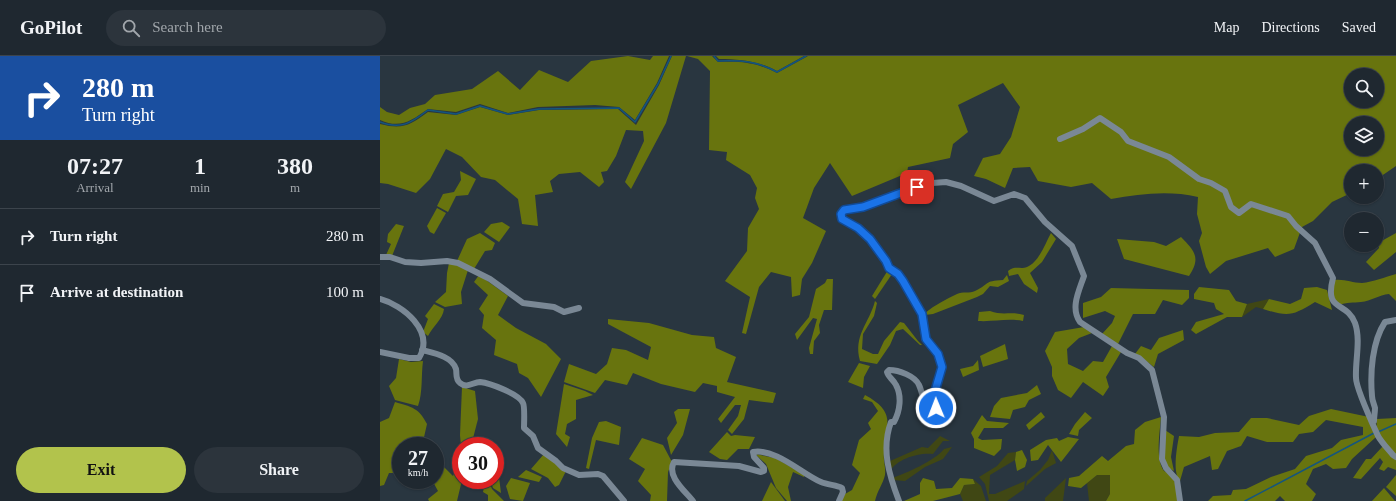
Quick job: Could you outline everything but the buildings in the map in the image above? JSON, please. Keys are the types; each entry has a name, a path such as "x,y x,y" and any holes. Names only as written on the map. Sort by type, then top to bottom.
{"street":[{"path":"1060,139 1083,129 1100,118 1120,132 1128,141 1169,157 1199,179 1211,183 1225,191 1231,207 1239,213 1251,204 1288,216 1296,226 1309,236 1319,249 1333,278 1330,289 1331,298 1336,306 1348,312 1355,322 1357,351 1356,380 1384,445 1396,457"},
{"path":"899,501 889,475 887,450 889,426 896,418 900,396 896,384 887,372 889,370 902,372 916,381 923,400 930,413 934,416 936,413 935,391 942,367 938,354 926,339 922,314 903,281 898,274 889,268 881,253 864,234 858,228 842,219 841,214 844,210 863,207 932,183 946,182 961,186 994,201 998,201 1006,196 1019,195 1025,198 1045,222 1072,246 1084,276 1075,303 1076,317 1080,322 1127,353 1139,358 1152,370 1164,417 1162,459 1166,468 1177,480 1180,501"},
{"path":"380,257 390,257 405,262 421,263 447,261 458,264 490,279 523,303 554,308 564,312 579,308"},
{"path":"380,299 398,306 411,315 420,332 422,350 419,358 414,359 380,352"},
{"path":"1374,424 1375,408 1372,399 1371,380 1376,345 1380,331 1385,322 1396,320"},
{"path":"422,350 437,354 449,361 455,367 456,379 460,384 466,386 479,382 502,389 519,398 524,404 524,428 533,436 538,448 563,468 573,473 598,474 603,476 624,501"},
{"path":"694,501 674,477 672,469 674,462 739,466 761,472 764,471 764,468 754,457 753,452 776,457 823,483 839,486 842,488 843,492 840,501"}],"green space":[{"path":"628,56 650,60 653,56 669,56 657,83 635,120 619,107 595,105 538,107 508,113 480,104 456,112 428,109 411,120 399,124 387,123 380,120 380,107 387,112 399,115 410,108 425,104 435,95 472,89 498,71 520,90 539,70 568,82 591,61"},
{"path":"672,56 686,56 666,123 631,189 625,182 644,141 643,131 626,130 616,156 607,171 601,172 604,182 599,187 580,172 559,174 550,181 553,192 535,195 538,226 522,224 518,199 495,180 481,177 462,157 446,149 430,179 416,193 380,183 380,124 388,126 401,126 411,123 428,112 456,115 480,107 508,115 539,110 618,109 636,125 659,85"},
{"path":"687,56 712,56 718,62 755,64 777,73 808,56 1396,56 1396,166 1384,174 1384,164 1344,164 1344,196 1332,202 1313,221 1302,227 1294,249 1275,257 1268,248 1226,261 1210,274 1206,267 1199,241 1202,233 1197,214 1198,197 1165,193 1143,194 1111,199 1092,183 1071,187 1038,181 1030,167 1013,168 1005,188 986,179 974,176 983,158 1000,154 1011,137 1020,107 1003,83 958,105 968,132 953,144 950,158 908,167 907,173 852,196 830,163 814,188 803,218 826,231 812,263 802,279 800,295 792,297 791,277 771,272 759,287 746,334 742,333 750,297 725,281 747,251 748,228 759,209 755,198 757,188 750,175 726,160 727,152 709,150 710,71 698,59"},
{"path":"716,56 804,56 777,71 756,63 734,59 719,59"},
{"path":"460,171 476,179 468,195 456,196 448,212 437,206 443,194 454,192 461,180"},
{"path":"437,208 446,213 434,234 430,232 427,226"},
{"path":"502,222 510,227 499,242 484,232 491,224"},
{"path":"396,224 404,226 392,256 386,255 391,244 387,242 388,234"},
{"path":"480,233 495,243 492,250 485,251 474,269 457,261 467,239"},
{"path":"1051,233 1056,239 1042,262 1030,273 1038,288 1037,293 1024,284 1018,274 1009,276 1008,271 1013,268 1025,268 1031,265 1041,252"},
{"path":"1396,233 1396,252 1374,270 1366,262 1375,252 1384,252 1384,240"},
{"path":"1181,237 1190,246 1195,255 1195,264 1189,276 1124,259 1117,239 1154,242 1166,246"},
{"path":"449,263 458,264 468,270 461,292 462,304 445,307 435,302 446,292"},
{"path":"888,270 892,274 875,299 872,296"},
{"path":"1396,274 1396,301 1389,294 1365,301 1339,305 1333,296 1335,280 1362,283 1375,281"},
{"path":"479,275 508,296 498,315 516,328 546,344 561,359 541,397 528,378 519,373 517,364 494,355 496,340 482,328 484,315 479,309 488,295 474,282"},
{"path":"1007,275 1009,281 998,287 990,286 983,294 977,297 933,314 925,315 925,313 933,307 959,293 973,292 989,282 1003,280"},
{"path":"827,279 833,279 832,310 824,310 819,325 820,333 814,341 813,354 810,354 809,348 817,319 813,318 797,340 795,334 809,317 816,289 825,283"},
{"path":"1199,287 1229,290 1236,301 1247,304 1242,317 1227,317 1196,334 1191,330 1196,322 1224,314 1216,309 1214,303 1194,299 1194,294"},
{"path":"1317,287 1327,290 1332,310 1315,302 1290,314 1263,309 1269,299 1290,304 1301,299 1304,288"},
{"path":"1111,288 1189,290 1189,298 1182,305 1163,300 1155,314 1133,314 1118,344 1102,334 1112,323 1115,316 1105,311 1083,318 1083,303 1101,297"},
{"path":"1269,299 1263,309 1256,307 1242,317 1247,304"},
{"path":"875,301 877,303 874,316 863,334 862,349 873,354 878,354 884,341 900,322 904,323 922,345 920,345 903,329 896,331 890,345 877,364 860,361 858,352 860,337"},
{"path":"434,304 444,309 442,316 428,336 423,332 428,319 425,316"},
{"path":"990,311 1024,315 1023,321 978,321 979,312"},
{"path":"608,319 649,323 692,335 714,337 716,348 736,357 727,382 776,393 773,403 749,400 744,419 732,434 728,430 738,416 741,405 735,405 721,423 718,419 735,397 717,392 717,386 703,383 695,392 661,384 633,373 627,385 605,380 595,393 564,382 569,364 596,374 607,364 612,348 626,350 648,360 651,347 608,324"},
{"path":"1084,327 1092,333 1079,338 1067,349 1068,364 1083,371 1093,361 1103,362 1112,346 1121,352 1106,377 1109,387 1103,396 1083,382 1071,398 1058,390 1052,376 1052,367 1045,351 1055,332"},
{"path":"1183,330 1184,340 1158,354 1154,367 1135,354 1141,346 1151,350 1159,338"},
{"path":"1005,344 1008,359 983,367 980,356"},
{"path":"399,359 411,362 423,361 420,401 418,406 395,400 389,386 396,378"},
{"path":"978,360 979,370 963,377 960,369 973,366"},
{"path":"859,363 870,366 864,377 863,388 848,382"},
{"path":"564,384 593,395 576,400 576,419 567,424 565,434 570,437 567,447 556,434"},
{"path":"1037,385 1041,394 1029,400 1025,407 1013,410 1010,419 990,417 994,406 1001,398 1027,393"},
{"path":"462,387 475,391 478,419 473,437 460,437"},
{"path":"865,395 881,407 887,419 884,456 885,475 875,501 841,501 845,494 852,490 860,473 852,465 859,440 871,429 868,423 878,411 872,402 863,399"},
{"path":"395,402 406,405 418,411 427,424 424,437 392,437 392,473 389,473 384,485 380,486 380,422 389,418"},
{"path":"678,409 690,409 683,435 671,455 667,438 677,423 674,412"},
{"path":"1331,409 1369,417 1376,437 1352,459 1346,468 1333,469 1326,464 1313,469 1306,484 1316,494 1312,501 1285,501 1280,496 1275,501 1208,501 1213,496 1231,495 1233,490 1246,489 1271,477 1295,469 1306,456 1332,448 1341,440 1363,435 1363,427 1326,420 1313,432 1299,434 1293,442 1267,442 1247,436 1241,446 1227,451 1218,469 1212,470 1210,456 1184,467 1180,481 1178,477 1176,472 1176,460 1179,436 1199,437 1215,433 1239,432 1251,418 1267,418 1299,425 1309,416"},
{"path":"1041,412 1045,417 1029,430 1026,425"},
{"path":"1085,412 1092,418 1079,430 1078,436 1069,434 1075,424"},
{"path":"982,415 987,421 1009,423 1003,428 984,428 978,438 982,440 1002,439 1001,449 994,456 974,448 974,439 971,433"},
{"path":"1161,417 1159,452 1161,466 1164,471 1170,474 1174,480 1178,501 1106,501 1110,494 1110,475 1097,475 1081,488 1068,486 1069,478 1079,476 1102,456 1108,461 1126,446 1134,444 1135,430 1145,422"},
{"path":"1396,418 1396,455 1382,438 1378,429 1377,419"},
{"path":"606,421 621,427 619,445 596,440 589,469 586,468 592,438 599,422"},
{"path":"1165,430 1174,436 1171,457 1174,471 1167,467 1163,458"},
{"path":"727,432 731,436 755,437 749,449 738,449 727,460 720,459 709,452"},
{"path":"940,436 950,441 943,441 933,454 915,455 903,460 890,471 890,461 922,447 928,448"},
{"path":"1068,437 1079,439 1061,462 1048,445 1038,460 1031,461 1030,450 1046,440 1057,438 1059,441"},
{"path":"642,438 663,445 672,462 668,472 667,501 650,501 651,495 638,481 645,469 629,459"},
{"path":"1383,446 1396,458 1396,470 1388,467 1384,471 1379,469 1383,462 1380,458 1361,479 1353,478 1366,459 1371,459"},
{"path":"952,447 943,459 925,467 905,481 893,480 892,478 920,466 934,458 944,449"},
{"path":"1022,450 1027,460 1025,467 1017,471 1015,460 1016,452"},
{"path":"1052,450 1056,463 1045,469 1026,486 1027,481 1040,470 1048,460"},
{"path":"1016,452 1015,460 990,475 989,494 995,494 1025,481 1024,489 1007,501 989,501 985,484 979,477 997,466 1008,453"},
{"path":"544,454 566,471 559,485 555,487 548,478 531,469"},
{"path":"755,454 775,458 805,475 804,477 793,472 788,487 791,501 787,501 776,488 766,464"},
{"path":"444,467 452,475 452,489 460,489 457,501 429,501 428,499 438,491 437,489 444,489"},
{"path":"526,470 542,477 539,482 518,477"},
{"path":"1097,475 1110,475 1110,494 1106,501 1089,501 1087,483"},
{"path":"1396,475 1396,496 1386,487"},
{"path":"511,478 530,483 523,501 510,499 506,486"},
{"path":"923,478 934,481 936,489 952,488 960,478 973,479 975,484 964,485 960,494 933,501 904,501 920,494 920,483"},
{"path":"1066,478 1063,501 1045,501 1045,498"},
{"path":"973,479 981,486 986,501 963,501 960,494 964,485 975,484"},
{"path":"771,482 785,501 762,501"},
{"path":"1384,488 1395,501 1372,501"},
{"path":"484,489 492,489 504,501 488,501 488,495 483,492"},
{"path":"495,489 500,489 501,493"}],"waterway":[{"path":"380,122 400,125 411,122 428,110 456,114 480,106 508,114 539,109 619,108 635,122 658,84 671,56"},
{"path":"714,56 718,61 756,63 777,72 806,56"},
{"path":"1378,432 1396,424"},
{"path":"1245,501 1374,433"}],"route":[{"path":"917,187 863,207 844,210 841,214 842,219 858,228 870,239 881,253 889,268 898,274 922,314 926,339 938,354 942,367 942,372 935,391 936,408"}]}
